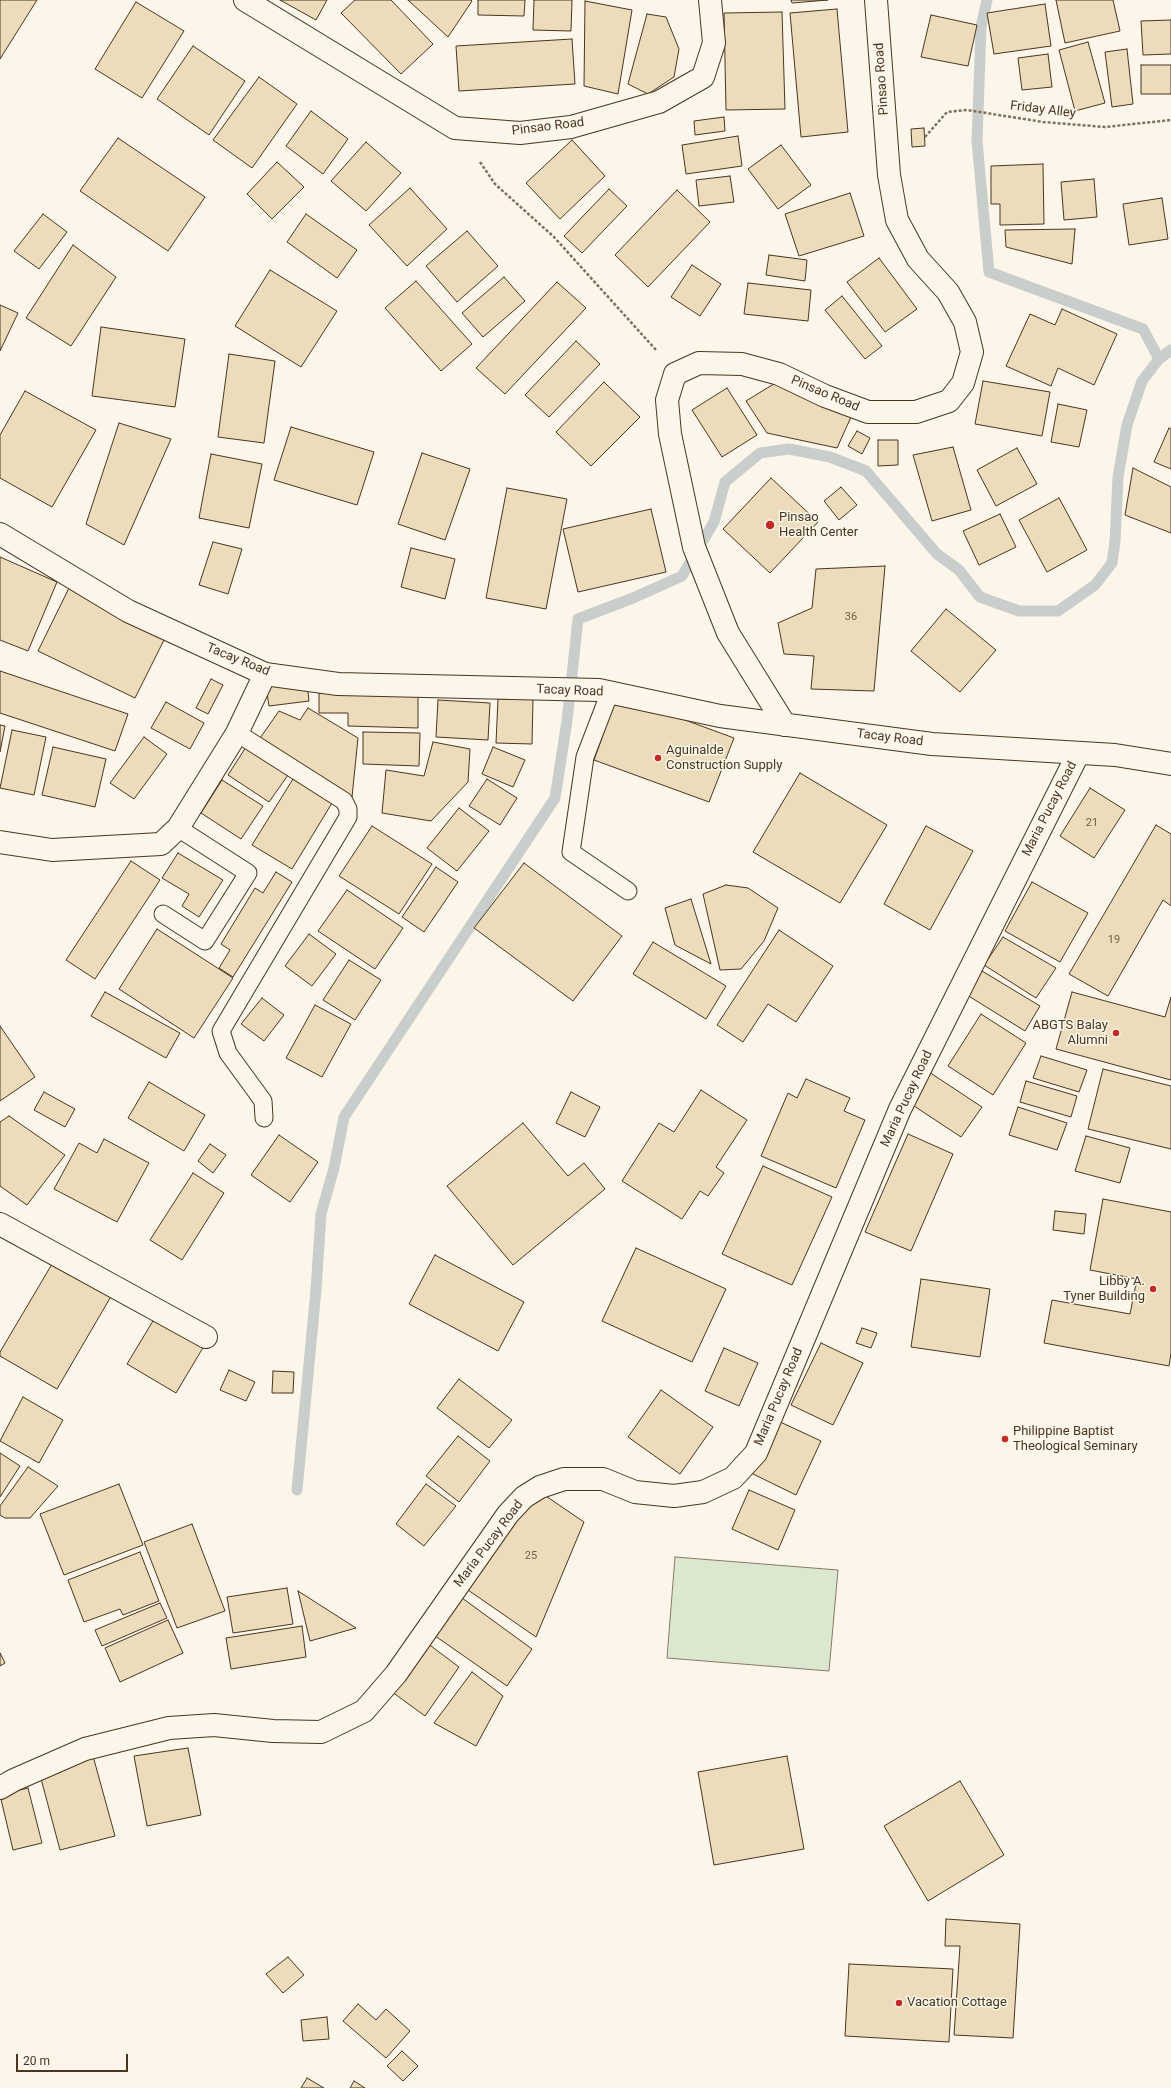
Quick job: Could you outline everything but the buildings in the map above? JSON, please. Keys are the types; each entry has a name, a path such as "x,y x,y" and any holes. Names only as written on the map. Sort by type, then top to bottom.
{"street":[{"name":"Pinsao Road","path":"245,0 455,128 520,133 571,127 660,102 703,77 714,43 710,0"},
{"name":"Pinsao Road","path":"785,724 728,633 694,547 671,441 666,400 675,374 699,363 742,364 779,374 825,396 868,412 916,412 949,401 962,383 972,352 965,322 948,292 918,259 897,220 889,175 876,0"},
{"name":"Tacay Road","path":"0,534 128,611 264,674 338,684 605,691 720,716 932,744 1078,754 1115,755 1171,763"},
{"path":"0,842 52,850 135,847 161,844 178,828 237,733 264,674"},
{"name":"Maria Pucay Road","path":"0,1788 14,1780 85,1749 169,1728 214,1725 273,1731 321,1732 364,1711 396,1674 508,1514 524,1498 540,1487 564,1479 603,1479 635,1492 674,1496 703,1492 733,1478 756,1453 900,1109 1078,754"},
{"path":"0,1224 206,1337"}],"lane":[{"path":"605,691 585,757 571,852 628,891"},
{"path":"237,733 344,801 348,809 348,817 221,1031 228,1053 263,1100 264,1118"},
{"path":"163,914 205,941 248,873 178,828"}],"path":[{"name":"Friday Alley","path":"924,137 947,112 968,110 1043,122 1105,127 1171,120"},
{"path":"479,160 495,184 554,237 658,353"}],"green space":[{"path":"675,1557 838,1570 829,1671 667,1658"}],"waterway":[{"path":"987,0 981,27 977,141 989,272 1143,329 1159,359"},
{"path":"297,1490 316,1290 321,1214 334,1168 344,1117 555,798 567,721 578,619 633,598 682,576 714,522 725,482 760,453 789,449 830,457 866,471 937,554 959,570 980,597 1019,611 1058,611 1095,585 1112,563 1115,541 1118,477 1127,425 1142,381 1159,359 1171,350"}],"place":[{"name":"Pinsao Health Center","path":"770,525"},
{"name":"Aguinalde Construction Supply","path":"658,758"},
{"name":"ABGTS Balay Alumni","path":"1116,1033"},
{"name":"Libby A. Tyner Building","path":"1153,1289"},
{"name":"Philippine Baptist Theological Seminary","path":"1005,1439"},
{"name":"Vacation Cottage","path":"899,2003"}]}
